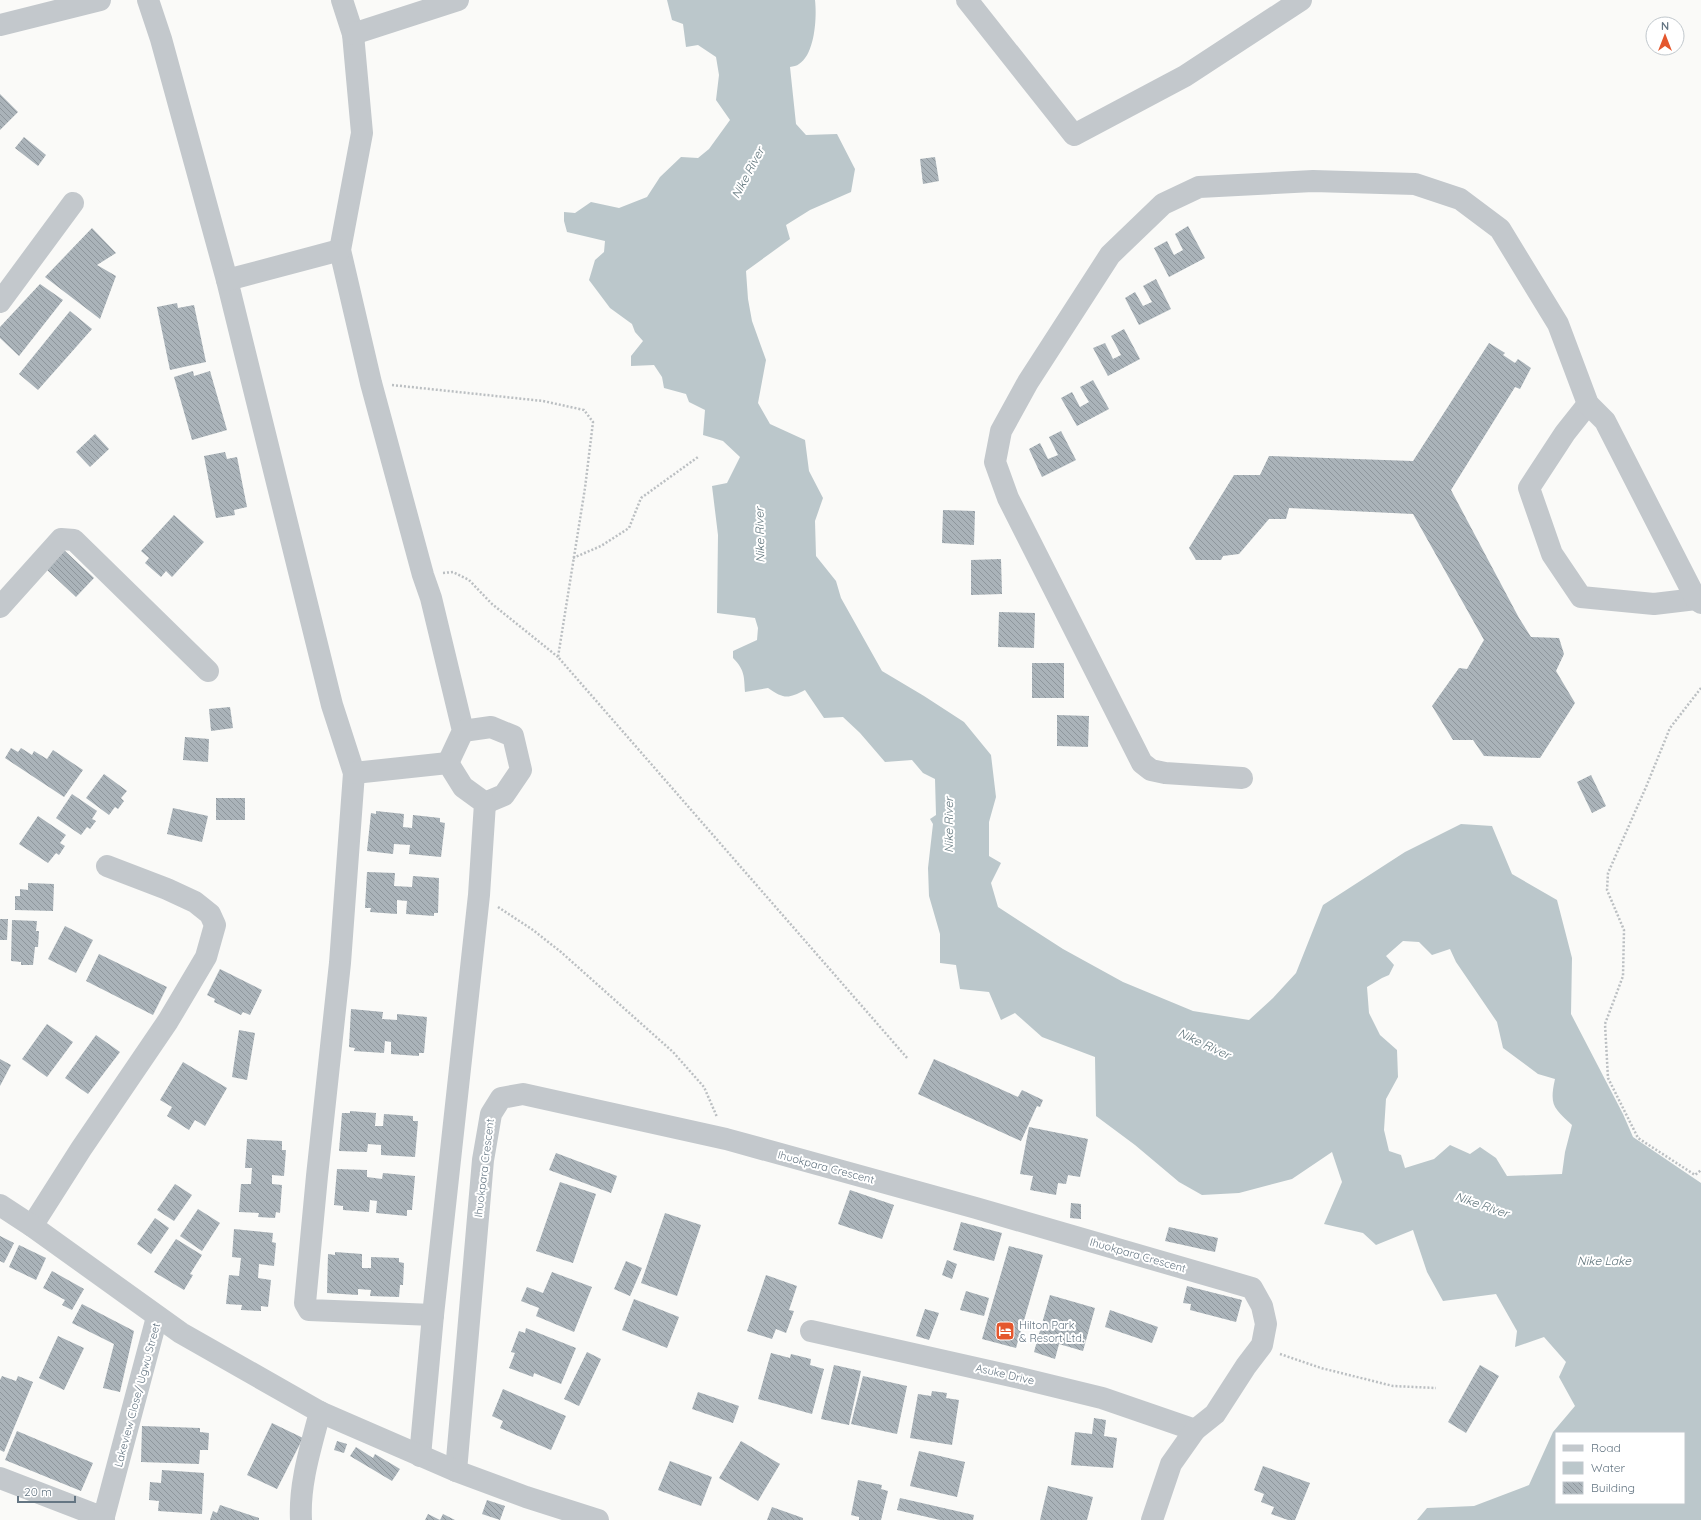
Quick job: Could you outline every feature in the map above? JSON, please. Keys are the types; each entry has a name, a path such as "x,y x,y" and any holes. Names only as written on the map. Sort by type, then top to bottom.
{"street":[{"path":"0,25 100,0"},
{"path":"148,0 161,39 226,280 332,705 354,773 340,963 305,1303 309,1310 433,1315"},
{"path":"342,0 353,34 362,133 340,250 371,383 423,576 431,598 463,731 448,763"},
{"path":"353,34 458,0"},
{"path":"967,0 1074,135 1185,76 1301,0"},
{"path":"1242,778 1165,773 1151,770 1142,763 1008,498 995,462 1001,431 1028,382 1110,255 1163,204 1199,187 1313,181 1415,184 1460,199 1500,229 1558,324 1588,404 1605,421 1699,601 1654,604 1581,597 1552,554 1529,488 1565,433 1588,404"},
{"path":"0,302 73,203"},
{"path":"226,280 340,250"},
{"path":"0,607 61,539 74,540 208,671"},
{"path":"463,731 490,728 513,736 521,770 504,795 485,804"},
{"path":"354,773 448,763"},
{"path":"448,763 463,787 485,804"},
{"path":"420,1456 433,1315 478,895 485,804"},
{"path":"32,1226 81,1149 168,1021 206,957 215,925 210,914 195,902 167,889 107,866"},
{"name":"Ihuokpara Crescent","path":"456,1471 483,1160 490,1114 501,1098 523,1094 726,1139 976,1208 1252,1288 1262,1306 1266,1324 1262,1345 1246,1366 1215,1414 1195,1430 1171,1464 1152,1520"},
{"path":"0,1205 32,1226 181,1333 320,1412 456,1471 526,1497 598,1520"},
{"name":"Lakeview Close/ Ugwu Street","path":"104,1519 158,1317"},
{"name":"Asuke Drive","path":"811,1331 1102,1398 1195,1430"},
{"path":"301,1520 300,1510 305,1470 320,1412"},
{"path":"0,1478 104,1519"}],"path":[{"path":"371,383 543,401 584,410 593,422 585,488 572,558 558,657"},
{"path":"572,558 601,546 629,528 641,498 698,457"},
{"path":"423,576 453,572 469,580 492,604 558,657 908,1059"},
{"path":"1701,688 1670,728 1608,873 1607,890 1624,930 1623,976 1605,1024 1608,1078 1638,1138 1695,1175 1701,1170"},
{"path":"478,895 533,930 562,952 673,1052 704,1087 726,1139"},
{"path":"1262,1345 1278,1354 1321,1368 1393,1386 1436,1388"}],"water":[{"name":"Nike Lake","path":"667,0 815,0 816,16 812,44 804,59 796,66 790,67 796,124 806,135 837,134 855,169 851,192 810,210 786,225 790,239 746,271 748,299 752,321 766,360 758,403 770,424 805,440 809,471 823,498 815,521 816,556 836,581 841,598 882,671 964,722 991,755 996,797 989,822 989,856 1001,863 991,883 998,907 1063,949 1123,982 1193,1011 1249,1020 1273,998 1296,973 1323,905 1405,852 1461,824 1492,826 1512,874 1557,900 1572,958 1571,1014 1623,1114 1633,1137 1701,1183 1701,1520 1417,1520 1427,1508 1474,1506 1529,1485 1553,1432 1575,1406 1559,1377 1566,1362 1544,1337 1515,1347 1517,1331 1496,1294 1443,1301 1427,1272 1413,1230 1376,1245 1363,1233 1324,1224 1342,1182 1332,1152 1292,1179 1239,1193 1202,1195 1179,1182 1135,1145 1096,1116 1095,1057 1042,1037 1015,1013 1001,1020 989,992 960,989 956,965 940,963 940,934 929,896 928,868 933,824 930,819 936,815 935,779 923,773 912,760 885,762 860,733 843,717 824,718 805,690 790,696 782,696 768,688 745,692 742,670 733,658 733,651 757,640 758,628 755,618 717,613 718,535 712,486 727,483 740,457 723,441 703,435 705,410 689,402 686,394 664,388 662,377 654,365 631,366 631,356 643,341 635,332 632,324 610,308 589,280 595,260 604,252 605,241 567,232 564,221 564,212 575,213 591,202 619,208 647,197 660,177 681,157 698,158 709,149 730,120 716,100 719,75 716,57 698,45 686,47 683,24 672,20","holes":["1403,941 1419,942 1432,955 1450,949 1456,962 1497,1022 1503,1048 1538,1074 1555,1079 1553,1088 1554,1106 1572,1125 1565,1152 1562,1174 1507,1176 1496,1158 1480,1147 1470,1154 1450,1145 1434,1159 1405,1168 1401,1155 1389,1151 1384,1130 1386,1099 1398,1077 1397,1050 1380,1035 1369,1013 1367,987 1389,975 1394,965 1386,956"]}],"building":[{"path":"0,94 18,112 0,130"},
{"path":"24,137 46,155 38,166 15,148"},
{"path":"935,157 939,181 923,184 920,159"},
{"path":"1188,226 1205,258 1169,277 1154,248 1167,241 1174,255 1183,250 1175,234"},
{"path":"92,228 116,253 97,265 116,276 100,319 45,277"},
{"path":"1156,279 1171,309 1139,325 1125,298 1135,292 1143,306 1152,302 1143,286"},
{"path":"40,284 63,300 19,356 0,338 0,327"},
{"path":"177,303 178,308 194,305 206,362 170,370 157,307"},
{"path":"70,311 92,329 38,390 19,374"},
{"path":"1124,329 1140,359 1108,376 1093,348 1105,343 1113,359 1121,355 1111,336"},
{"path":"1489,343 1505,353 1503,355 1515,363 1518,359 1531,368 1520,389 1515,387 1451,490 1519,618 1531,637 1559,638 1564,654 1556,671 1575,703 1540,758 1484,756 1473,740 1453,740 1432,706 1459,668 1467,669 1484,640 1413,514 1289,508 1286,519 1269,519 1239,554 1223,556 1221,560 1196,560 1189,548 1234,475 1260,475 1269,456 1413,461"},
{"path":"193,371 194,376 210,371 227,430 192,440 174,377"},
{"path":"1093,380 1109,409 1077,426 1061,398 1072,392 1080,407 1089,402 1080,387"},
{"path":"1061,431 1076,460 1042,477 1029,449 1040,443 1048,459 1058,455 1049,437"},
{"path":"95,434 109,449 90,467 76,452"},
{"path":"225,452 227,459 237,457 247,507 234,510 235,515 216,518 204,456"},
{"path":"943,510 975,511 974,545 942,543"},
{"path":"174,515 204,542 172,577 166,571 161,577 145,563 149,558 141,551"},
{"path":"64,550 94,578 76,597 46,569"},
{"path":"1001,559 1002,594 971,595 971,560"},
{"path":"999,612 1035,613 1034,648 998,647"},
{"path":"1032,663 1064,663 1064,698 1032,698"},
{"path":"230,707 233,728 211,731 209,709"},
{"path":"1057,715 1089,716 1088,747 1057,746"},
{"path":"185,737 209,739 208,762 183,760"},
{"path":"11,748 18,752 21,748 32,755 34,751 47,759 53,750 83,770 64,797 5,758"},
{"path":"104,774 127,791 121,798 124,801 118,809 115,807 109,815 86,798"},
{"path":"1591,775 1606,806 1592,813 1577,782"},
{"path":"72,794 97,811 92,819 96,821 90,829 87,827 81,835 56,818"},
{"path":"216,798 245,798 245,820 216,820"},
{"path":"173,808 208,816 202,842 167,834"},
{"path":"376,811 404,814 403,827 412,828 413,815 440,818 440,822 445,823 441,857 409,854 410,845 394,844 393,854 367,851 371,813 376,814"},
{"path":"38,816 66,835 60,843 65,846 59,855 56,853 48,863 19,844"},
{"path":"367,872 395,873 394,886 412,887 413,876 439,878 438,913 434,913 434,916 406,914 407,901 397,900 397,914 370,912 371,908 365,908"},
{"path":"28,883 54,884 53,911 15,910 15,896 20,896 20,889 28,890"},
{"path":"0,919 8,919 7,940 0,940"},
{"path":"12,920 37,921 36,931 39,931 38,947 35,947 33,965 21,965 21,962 11,961"},
{"path":"65,926 93,940 76,973 48,959"},
{"path":"99,954 167,987 153,1015 86,981"},
{"path":"220,969 262,990 250,1015 243,1012 241,1015 214,1002 215,999 207,995"},
{"path":"351,1009 383,1012 382,1019 397,1020 397,1014 427,1017 424,1053 419,1053 419,1056 391,1054 391,1042 385,1041 384,1053 354,1051 355,1048 349,1047"},
{"path":"47,1024 73,1042 47,1077 22,1059"},
{"path":"239,1030 255,1033 247,1080 232,1077"},
{"path":"96,1035 120,1052 88,1094 65,1078"},
{"path":"0,1059 11,1065 0,1086"},
{"path":"934,1059 1018,1097 1022,1090 1043,1100 1040,1107 1037,1106 1021,1141 918,1094"},
{"path":"183,1062 227,1088 205,1126 195,1120 189,1130 167,1116 172,1107 160,1100"},
{"path":"350,1111 376,1113 375,1126 383,1126 384,1114 413,1116 413,1121 418,1121 415,1157 381,1155 381,1145 368,1144 367,1152 339,1151 342,1113 350,1113"},
{"path":"1029,1127 1088,1139 1080,1177 1068,1175 1066,1184 1058,1183 1056,1195 1030,1190 1033,1176 1020,1174"},
{"path":"247,1139 282,1141 282,1150 286,1150 284,1176 272,1175 272,1184 282,1185 280,1213 276,1212 275,1218 258,1217 259,1213 239,1212 241,1184 251,1184 252,1168 245,1168"},
{"path":"556,1153 617,1176 611,1193 549,1170"},
{"path":"337,1169 367,1170 367,1177 382,1179 383,1173 415,1176 412,1210 407,1210 407,1216 376,1213 377,1201 370,1200 369,1212 343,1210 343,1206 334,1205"},
{"path":"560,1182 596,1194 573,1263 536,1251"},
{"path":"175,1184 192,1195 174,1221 157,1210"},
{"path":"850,1190 894,1205 882,1239 838,1224"},
{"path":"1071,1203 1081,1204 1081,1219 1070,1218"},
{"path":"198,1209 220,1223 202,1251 180,1236"},
{"path":"665,1213 701,1225 677,1296 641,1283"},
{"path":"155,1218 169,1228 151,1254 137,1244"},
{"path":"961,1222 1002,1233 994,1261 953,1250"},
{"path":"1169,1227 1218,1238 1215,1252 1165,1241"},
{"path":"234,1229 273,1233 272,1242 276,1243 274,1266 259,1264 258,1278 271,1280 268,1307 261,1306 261,1311 241,1310 242,1305 226,1304 229,1275 239,1276 241,1258 232,1257"},
{"path":"0,1236 14,1243 4,1263 0,1261"},
{"path":"176,1239 202,1255 190,1274 193,1275 184,1290 154,1272"},
{"path":"19,1245 46,1258 36,1280 9,1267"},
{"path":"1009,1246 1043,1255 1016,1348 982,1339"},
{"path":"335,1252 362,1254 362,1268 371,1268 371,1257 399,1258 399,1262 404,1263 403,1285 400,1285 399,1297 370,1296 371,1290 358,1289 358,1295 327,1293 328,1254 335,1255"},
{"path":"947,1260 957,1264 952,1279 942,1275"},
{"path":"626,1261 642,1268 630,1296 614,1289"},
{"path":"52,1271 84,1289 72,1310 62,1305 65,1300 43,1288"},
{"path":"552,1272 592,1287 574,1332 536,1316 539,1308 521,1301 527,1287 543,1293"},
{"path":"766,1275 797,1286 789,1310 794,1311 786,1333 776,1329 772,1339 747,1331"},
{"path":"1187,1286 1242,1300 1236,1322 1190,1310 1191,1304 1183,1303"},
{"path":"966,1291 989,1298 984,1316 960,1310"},
{"path":"1050,1295 1095,1308 1083,1351 1059,1344 1055,1359 1034,1352"},
{"path":"634,1299 679,1317 667,1348 622,1330"},
{"path":"82,1304 134,1331 120,1392 103,1388 114,1344 72,1323"},
{"path":"925,1309 939,1313 929,1340 916,1336"},
{"path":"1110,1310 1158,1327 1152,1343 1105,1327"},
{"path":"526,1328 576,1348 561,1384 534,1373 533,1377 509,1368 515,1353 511,1352 519,1331 525,1333"},
{"path":"58,1336 84,1348 64,1390 39,1378"},
{"path":"587,1352 601,1359 579,1406 564,1399"},
{"path":"771,1353 790,1358 791,1354 811,1359 810,1365 824,1369 812,1414 758,1399"},
{"path":"834,1365 861,1371 849,1425 821,1419"},
{"path":"1480,1365 1499,1376 1466,1433 1448,1422"},
{"path":"2,1376 16,1381 18,1376 33,1382 4,1452 0,1450 0,1380"},
{"path":"863,1376 907,1386 897,1434 851,1424"},
{"path":"503,1389 566,1416 551,1450 500,1428 503,1421 492,1416"},
{"path":"932,1391 947,1393 946,1398 959,1400 952,1445 910,1438 918,1394 931,1396"},
{"path":"698,1392 739,1406 733,1423 692,1409"},
{"path":"1094,1418 1106,1420 1104,1436 1117,1438 1113,1468 1071,1465 1075,1432 1092,1434"},
{"path":"272,1423 303,1438 277,1489 247,1475"},
{"path":"142,1426 200,1428 200,1432 209,1433 208,1450 200,1450 199,1464 141,1462"},
{"path":"17,1431 93,1463 81,1491 5,1460"},
{"path":"337,1441 347,1444 344,1453 334,1450"},
{"path":"741,1441 780,1464 758,1501 719,1478"},
{"path":"356,1447 373,1458 375,1454 400,1469 392,1481 350,1456"},
{"path":"919,1451 965,1462 957,1497 910,1486"},
{"path":"670,1461 712,1477 701,1506 658,1490"},
{"path":"1263,1466 1310,1483 1295,1520 1288,1520 1271,1514 1274,1507 1261,1502 1264,1494 1254,1490"},
{"path":"162,1470 204,1473 202,1514 158,1511 159,1501 149,1500 150,1482 161,1483"},
{"path":"858,1480 882,1485 881,1489 888,1491 881,1520 859,1520 859,1517 851,1515"},
{"path":"1048,1486 1093,1497 1087,1520 1040,1520"},
{"path":"900,1498 974,1515 973,1520 940,1520 897,1510"},
{"path":"487,1500 505,1506 500,1520 482,1514"},
{"path":"220,1505 259,1518 259,1520 210,1520 213,1511 217,1513"},
{"path":"772,1507 803,1518 803,1520 767,1520"},
{"path":"428,1514 440,1520 425,1520"},
{"path":"443,1514 455,1520 440,1520"}],"place":[{"name":"Hilton Park & Resort Ltd.","path":"1005,1331"}],"water label":[{"name":"Nike River","path":"748,173"},
{"name":"Nike River","path":"760,535"},
{"name":"Nike River","path":"949,825"},
{"name":"Nike River","path":"1204,1044"},
{"name":"Nike River","path":"1482,1205"}]}
